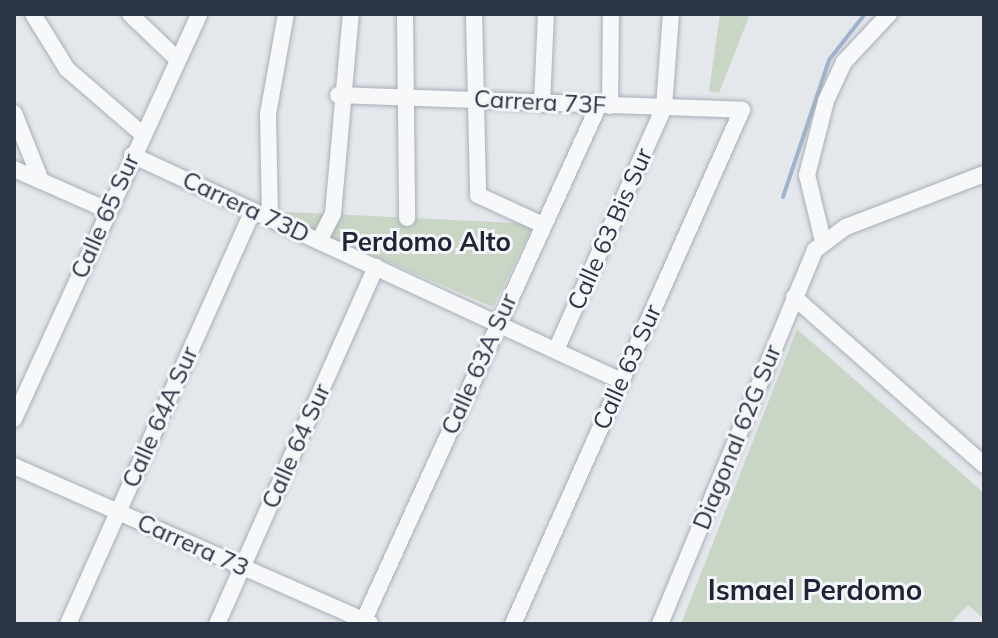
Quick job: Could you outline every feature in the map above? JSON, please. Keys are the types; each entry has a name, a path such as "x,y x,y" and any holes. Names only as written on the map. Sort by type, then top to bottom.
{"street":[{"path":"33,14 67,69 142,134"},
{"path":"130,14 177,59"},
{"name":"Calle 65 Sur","path":"14,419 199,14"},
{"path":"270,218 268,114 286,14"},
{"path":"319,241 333,214 338,95 351,14"},
{"path":"405,14 407,218"},
{"path":"474,14 472,98 478,195 541,224"},
{"path":"542,104 546,14"},
{"path":"604,106 611,14"},
{"name":"Calle 63 Bis Sur","path":"556,350 664,107 671,14"},
{"path":"889,14 844,62 826,101 807,175 819,245 984,174"},
{"name":"Carrera 73F","path":"338,95 742,110"},
{"name":"Calle 63A Sur","path":"366,623 541,224 604,106"},
{"name":"Calle 63 Sur","path":"513,624 742,110"},
{"path":"14,113 41,181"},
{"name":"Carrera 73D","path":"132,155 621,381"},
{"path":"14,169 107,210"},
{"name":"Calle 64A Sur","path":"68,624 253,211"},
{"name":"Diagonal 62G Sur","path":"660,624 794,297 819,245"},
{"name":"Calle 64 Sur","path":"217,624 376,267"},
{"path":"794,297 984,465"},
{"name":"Carrera 73","path":"14,466 366,623"}],"green space":[{"path":"720,14 750,14 719,93 709,91"},
{"path":"269,211 534,224 493,307"},
{"path":"797,329 984,493 984,619 968,605 950,624 681,624"}],"waterway":[{"path":"783,197 829,60 865,14"}],"district":[{"name":"Perdomo Alto","path":"426,242"},
{"name":"Ismael Perdomo","path":"815,590"}]}
